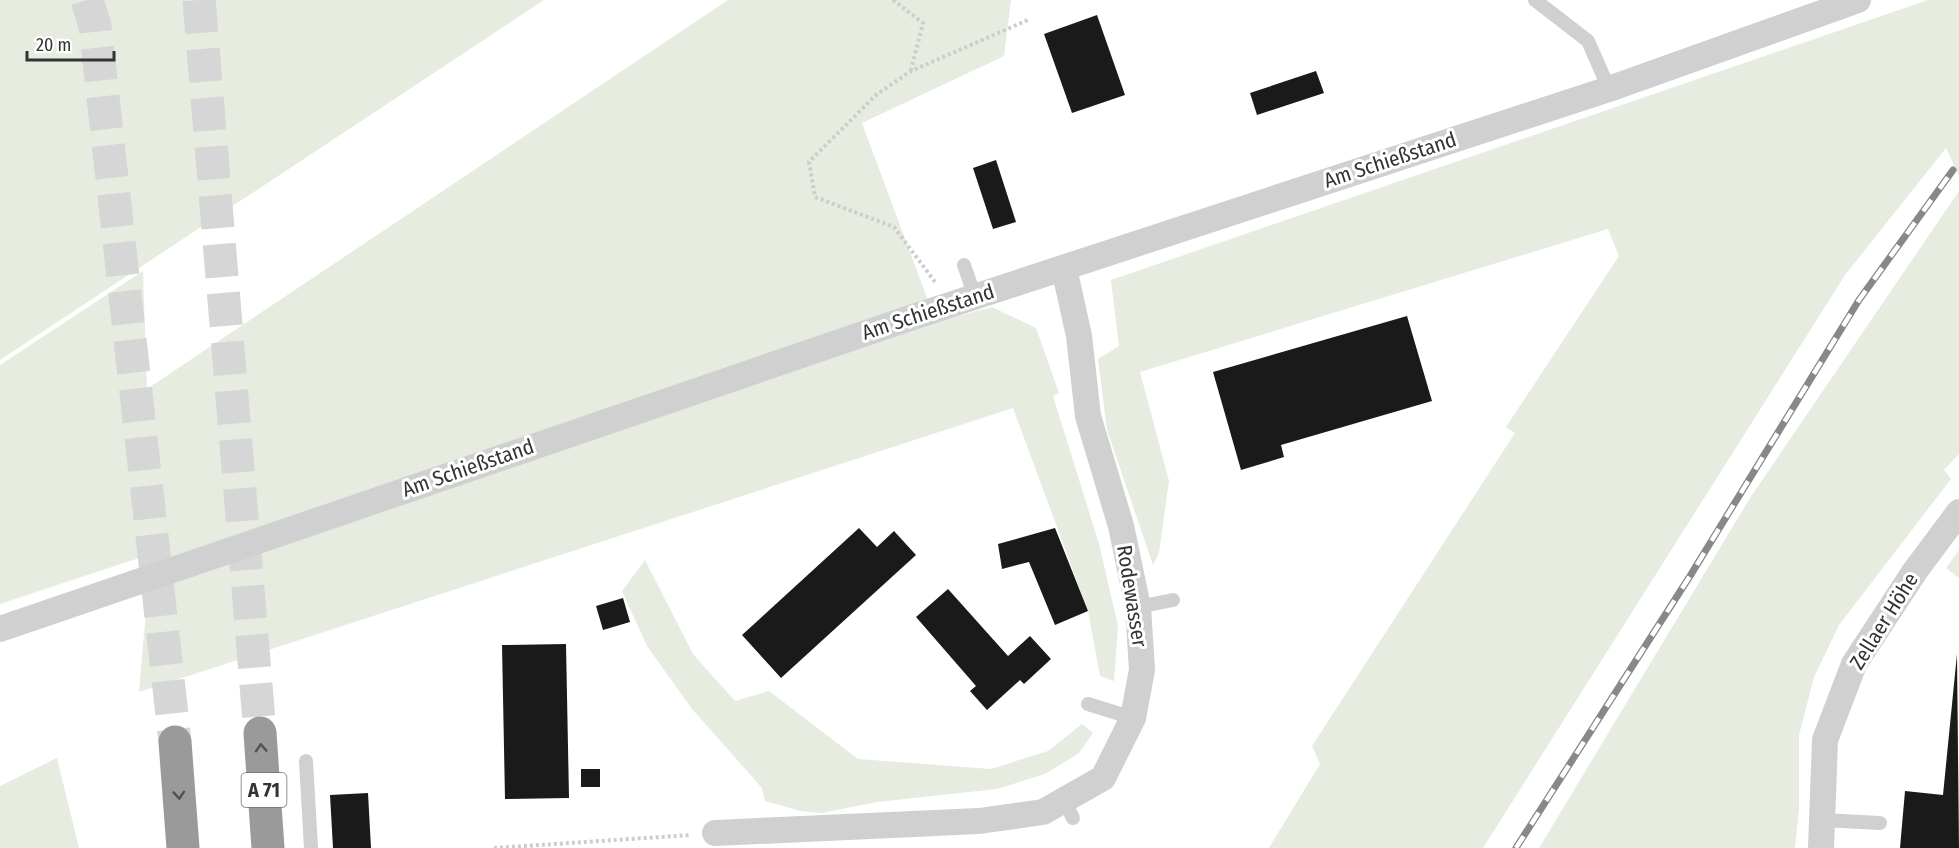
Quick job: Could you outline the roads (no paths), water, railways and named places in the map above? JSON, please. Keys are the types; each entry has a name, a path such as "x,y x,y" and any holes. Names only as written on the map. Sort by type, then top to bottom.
{"highway":[{"name":"A 71","path":"260,733 268,848"},
{"path":"175,742 183,848"}],"street":[{"name":"Am Schießstand","path":"0,629 963,300 1609,88 1858,0"},
{"name":"Rodewasser","path":"715,833 744,840 901,832 1069,809 1103,778 1133,717 1142,670 1138,607 1121,526 1088,416 1079,336 1064,268"},
{"name":"Zellaer Höhe","path":"1821,848 1825,740 1854,664 1915,571 1959,512"}],"lane":[{"path":"1535,0 1587,41 1609,88"},
{"path":"963,300 964,265"},
{"path":"1138,607 1173,600"},
{"path":"1088,704 1133,717"},
{"path":"306,761 311,848"},
{"path":"1823,820 1880,823"}],"tunnel":[{"path":"87,0 95,26 175,742"},
{"path":"199,0 260,733"}],"railway":[{"path":"1516,848 1690,576 1859,300 1953,170"}]}
